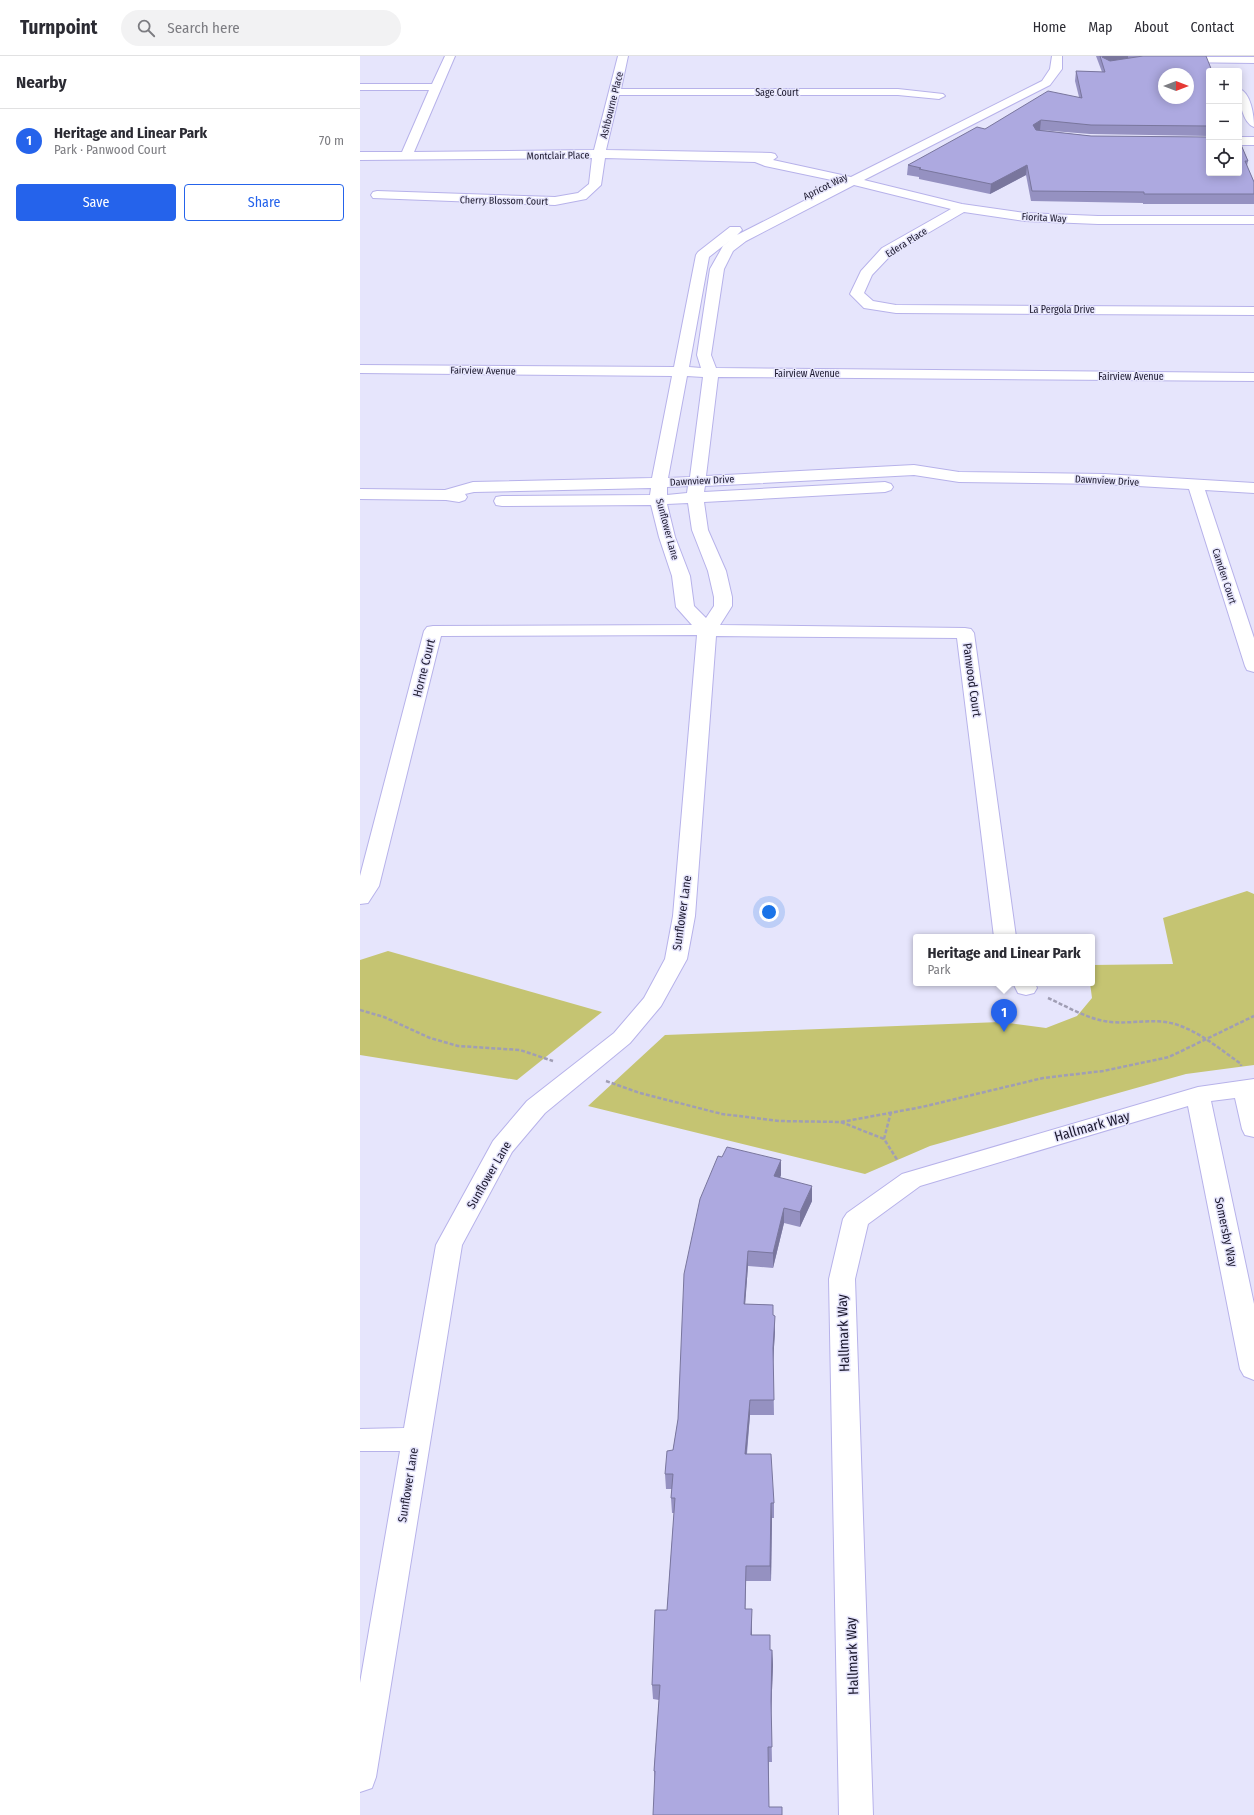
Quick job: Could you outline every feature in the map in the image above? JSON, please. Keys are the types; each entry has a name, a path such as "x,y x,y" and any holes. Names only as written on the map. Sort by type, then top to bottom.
{"street":[{"path":"406,156 450,56"},
{"name":"Ashbourne Place","path":"599,154 624,56"},
{"name":"Apricot Way","path":"681,372 703,255 731,232 1033,91 1046,83 1052,76 1056,69 1058,56"},
{"path":"1223,59 1228,68"},
{"path":"1164,60 1254,60"},
{"name":"Apricot Way","path":"712,373 704,355 717,269 728,249 741,238 847,177 1021,89 1031,82 1040,72"},
{"path":"360,87 436,87"},
{"name":"Sage Court","path":"615,92 898,92 938,96"},
{"path":"1242,98 1254,124"},
{"path":"1242,141 1254,141"},
{"name":"Montclair Place","path":"360,156 599,154 720,156 757,158 765,162 847,177"},
{"name":"Cherry Blossom Court","path":"377,195 555,202 582,196 595,185 599,154"},
{"name":"Fiorita Way","path":"847,177 962,208 1040,217 1098,220 1254,220"},
{"name":"Edera Place","path":"869,304 857,294 866,274 887,251 962,208"},
{"name":"La Pergola Drive","path":"869,304 896,308 1254,310"},
{"name":"Fairview Avenue","path":"360,368 712,373 1254,377"},
{"name":"Sunflower Lane","path":"360,1777 449,1246 502,1147 536,1107 622,1038 653,1001 676,959 684,916 706,630 685,608 681,576 667,537 658,500 659,483 681,372"},
{"path":"706,630 723,606 723,597 717,571 700,530 695,498 696,481 712,373"},
{"name":"Dawnview Drive","path":"446,495 473,487 659,483 914,470 959,477 1104,479 1196,486 1254,488"},
{"name":"Dawnview Drive","path":"360,494 446,495 477,500 500,501 658,500 919,484 959,477"},
{"name":"Camden Court","path":"1196,486 1254,666"},
{"name":"Horne Court","path":"360,898 368,886 433,631 706,630"},
{"name":"Panwood Court","path":"706,630 965,633 1005,934"},
{"path":"1249,1088 1254,1129"},
{"name":"Hallmark Way","path":"856,1815 842,1279 856,1219 911,1180 1198,1095 1249,1088"},
{"name":"Somersby Way","path":"1198,1095 1254,1369"},
{"path":"360,1440 416,1439"}],"path":[{"path":"1027,986 1075,1011 1111,1022 1155,1020 1176,1024 1206,1040 1240,1064 1249,1088"},
{"path":"360,1010 384,1017 430,1038 458,1046 520,1050 640,1093 722,1114 779,1121 841,1122 922,1107 1044,1078 1103,1071 1169,1057 1254,1016"},
{"path":"884,1139 891,1112"},
{"path":"841,1122 884,1139 911,1180"}],"shaded area":[{"path":"1247,891 1254,894 1254,1065 1186,1074 930,1146 865,1174 588,1106 665,1035 1000,1022 1046,1028 1077,1016 1092,998 1090,986 1095,986 1095,965 1173,964 1163,918"},
{"path":"388,951 602,1012 517,1080 360,1055 360,960"}],"building":[{"path":"1100,56 1105,56 1102,57 1110,61 1143,56 1206,56 1211,68 1206,68 1206,126 1091,125 1041,120 1033,125 1036,130 1091,136 1206,137 1206,176 1242,176 1242,147 1248,161 1245,161 1254,182 1254,194 1144,194 1144,192 1032,191 1027,165 991,184 919,169 921,168 908,165 977,127 985,129 1048,91 1082,98 1076,71 1105,72"},
{"path":"727,1147 781,1160 774,1176 812,1186 800,1212 784,1208 773,1253 748,1251 744,1304 773,1305 773,1315 775,1316 773,1348 774,1400 750,1400 745,1454 771,1454 774,1503 771,1503 770,1566 746,1566 745,1609 752,1609 751,1635 770,1635 770,1650 772,1650 772,1747 768,1747 769,1807 782,1807 782,1815 653,1815 654,1771 660,1685 652,1685 655,1610 667,1610 675,1498 671,1498 673,1474 665,1474 667,1451 673,1450 678,1419 684,1274 700,1199 718,1156 722,1157"}],"place":[{"name":"Heritage and Linear Park","path":"1004,1032"}]}
